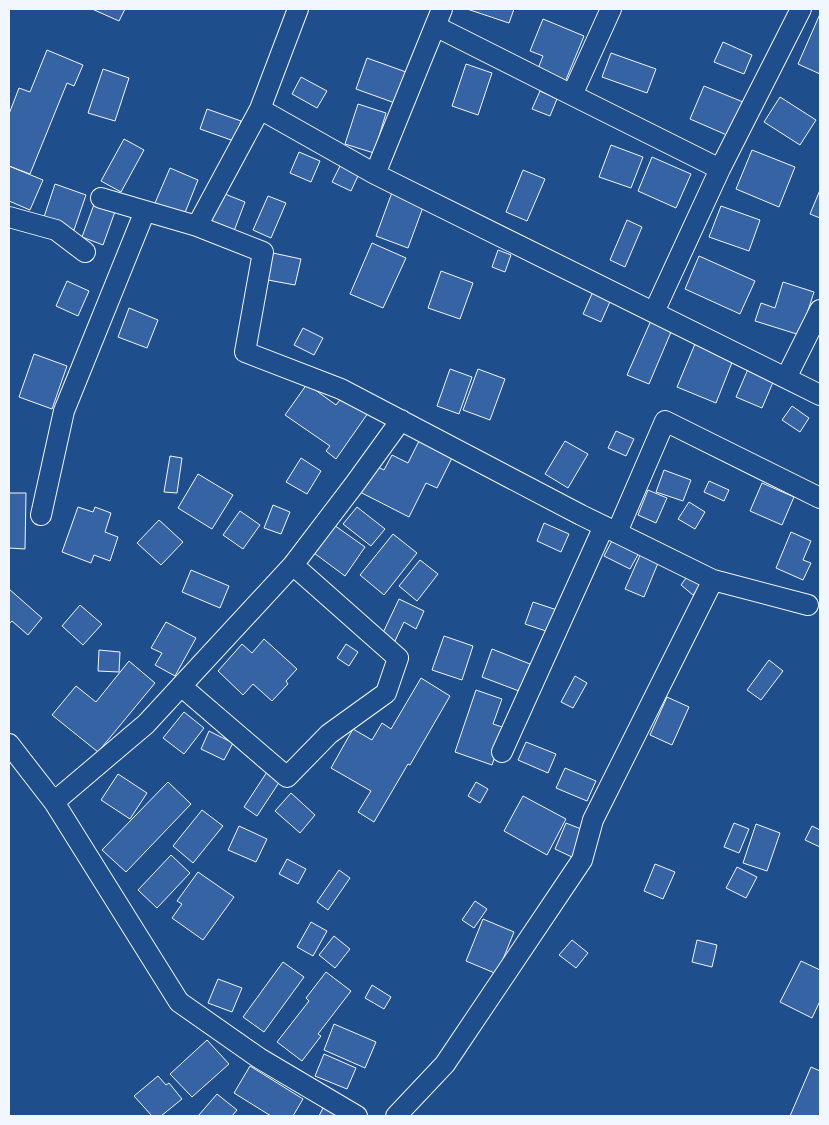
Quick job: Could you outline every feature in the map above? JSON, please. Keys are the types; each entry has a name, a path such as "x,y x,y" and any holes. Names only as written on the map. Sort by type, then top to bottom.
{"street":[{"path":"197,226 260,109 298,9"},
{"path":"572,95 611,9"},
{"path":"654,312 720,169 801,9"},
{"path":"375,174 439,17 572,95 720,169"},
{"path":"260,109 375,174 820,394"},
{"path":"101,198 197,226 263,252 245,352 341,389 610,529 713,580 808,605"},
{"path":"41,515 64,411 145,211"},
{"path":"9,217 56,230 85,252"},
{"path":"786,378 820,310"},
{"path":"54,802 146,724 293,565 401,420"},
{"path":"502,752 610,529 665,421 820,498"},
{"path":"181,686 287,777 329,734 386,694 398,658 293,565"},
{"path":"396,1116 445,1064 582,860 593,820 713,580"},
{"path":"9,744 54,802 178,1002 259,1058 358,1116"}],"building":[{"path":"92,9 125,9 119,21"},
{"path":"467,9 514,9 509,23"},
{"path":"820,14 820,74 798,64"},
{"path":"543,19 584,36 565,82 537,71 543,56 530,51"},
{"path":"723,42 752,55 744,74 714,62"},
{"path":"47,50 83,65 74,86 67,83 30,174 9,166 9,114 19,88 30,92"},
{"path":"611,53 656,69 647,93 602,77"},
{"path":"367,58 406,72 395,103 356,89"},
{"path":"466,64 492,73 478,115 452,106"},
{"path":"103,69 129,78 115,121 88,113"},
{"path":"301,77 327,91 317,108 292,94"},
{"path":"704,86 743,102 729,136 690,119"},
{"path":"540,91 557,99 550,116 532,109"},
{"path":"780,97 816,120 800,145 764,122"},
{"path":"358,104 386,113 374,153 345,144"},
{"path":"207,109 241,121 234,141 200,129"},
{"path":"124,139 144,150 121,192 101,181"},
{"path":"611,145 643,157 631,188 599,177"},
{"path":"752,150 795,167 779,207 736,189"},
{"path":"299,152 320,161 311,182 290,173"},
{"path":"652,157 691,174 676,208 638,191"},
{"path":"344,158 362,167 351,191 332,182"},
{"path":"9,166 43,180 30,210 9,201"},
{"path":"170,168 198,180 184,215 155,203"},
{"path":"523,170 545,179 527,221 506,212"},
{"path":"55,184 86,195 74,230 43,220"},
{"path":"394,187 426,199 408,248 376,236"},
{"path":"820,190 820,218 810,214"},
{"path":"220,192 245,202 231,239 206,230"},
{"path":"268,196 286,203 271,238 253,230"},
{"path":"96,199 117,206 103,245 82,237"},
{"path":"721,206 760,220 749,251 709,237"},
{"path":"627,220 642,227 625,267 610,260"},
{"path":"372,243 406,258 383,308 350,294"},
{"path":"498,250 511,255 505,272 492,267"},
{"path":"273,253 301,259 295,285 268,280"},
{"path":"699,256 755,281 740,314 685,289"},
{"path":"441,271 473,283 460,319 428,308"},
{"path":"67,281 89,291 78,316 56,306"},
{"path":"783,282 814,292 800,335 755,321 761,303 775,308"},
{"path":"595,287 613,295 601,322 583,314"},
{"path":"129,308 158,320 147,348 118,337"},
{"path":"653,316 674,325 649,384 627,375"},
{"path":"303,328 323,338 314,355 294,345"},
{"path":"695,344 733,360 716,403 677,387"},
{"path":"34,354 67,366 52,409 19,397"},
{"path":"751,362 777,373 762,408 736,397"},
{"path":"450,369 472,377 459,414 437,406"},
{"path":"478,369 505,379 490,420 463,410"},
{"path":"307,384 336,405 343,396 368,413 336,459 326,451 330,446 285,415"},
{"path":"792,406 809,418 800,432 782,420"},
{"path":"616,431 634,439 626,456 608,448"},
{"path":"419,441 452,458 437,488 426,483 409,517 356,490 370,463 384,470 392,455 408,463"},
{"path":"565,441 588,454 568,488 545,474"},
{"path":"170,456 182,458 177,493 164,492"},
{"path":"301,458 321,471 307,494 286,482"},
{"path":"664,470 691,480 683,501 656,492"},
{"path":"198,474 233,495 212,529 178,508"},
{"path":"709,481 729,490 724,501 704,492"},
{"path":"762,483 794,497 782,525 750,511"},
{"path":"648,490 667,498 656,523 638,515"},
{"path":"9,493 26,493 25,549 9,548"},
{"path":"689,502 705,512 695,529 678,519"},
{"path":"273,505 290,512 281,534 264,528"},
{"path":"78,507 93,512 95,507 111,513 105,532 118,537 110,561 94,555 91,563 62,552"},
{"path":"357,507 385,529 371,546 343,524"},
{"path":"240,511 260,525 243,549 223,535"},
{"path":"159,520 183,542 161,565 137,543"},
{"path":"544,523 569,534 561,552 537,541"},
{"path":"334,525 365,547 345,576 314,553"},
{"path":"791,532 811,541 803,560 811,563 803,580 776,568"},
{"path":"393,534 417,553 384,595 360,575"},
{"path":"615,535 641,549 630,569 604,556"},
{"path":"645,544 663,551 644,597 625,589"},
{"path":"420,560 438,574 417,601 399,586"},
{"path":"191,570 229,586 220,608 182,592"},
{"path":"691,571 704,581 693,595 681,585"},
{"path":"9,589 42,618 28,635 12,621 9,624"},
{"path":"399,599 424,611 416,629 404,622 394,643 381,637"},
{"path":"533,602 557,610 549,632 525,624"},
{"path":"80,605 102,624 83,645 62,626"},
{"path":"166,622 196,638 175,676 155,665 162,653 151,648"},
{"path":"444,636 473,646 462,680 432,670"},
{"path":"264,639 297,669 286,681 288,684 272,701 253,684 243,695 218,671 242,644 252,653"},
{"path":"346,644 358,652 349,666 337,658"},
{"path":"492,649 530,664 519,691 482,677"},
{"path":"99,650 120,652 119,672 98,671"},
{"path":"769,660 783,671 761,700 747,690"},
{"path":"129,661 155,683 98,752 52,715 76,686 96,702"},
{"path":"575,676 587,683 573,708 561,702"},
{"path":"421,678 450,696 374,822 358,812 371,791 331,768 353,729 372,740 382,723 391,729"},
{"path":"476,690 502,699 493,724 505,728 492,765 455,752"},
{"path":"667,697 689,707 672,745 650,735"},
{"path":"184,712 204,728 184,754 163,738"},
{"path":"209,731 233,743 224,760 201,749"},
{"path":"526,742 556,754 548,773 518,760"},
{"path":"565,768 596,781 587,801 556,788"},
{"path":"267,772 280,781 257,816 244,807"},
{"path":"118,774 147,793 130,819 101,800"},
{"path":"168,782 191,804 126,872 102,850"},
{"path":"476,782 488,789 480,803 468,796"},
{"path":"291,793 315,815 300,833 275,811"},
{"path":"523,796 566,819 547,855 504,831"},
{"path":"202,810 223,826 193,863 173,846"},
{"path":"566,823 586,831 574,858 555,849"},
{"path":"734,823 749,829 739,853 724,847"},
{"path":"756,824 780,833 767,871 743,863"},
{"path":"239,826 267,839 256,862 228,850"},
{"path":"812,826 820,830 820,847 805,840"},
{"path":"171,855 190,873 157,908 138,890"},
{"path":"287,859 306,869 298,884 279,874"},
{"path":"655,864 675,872 663,899 644,891"},
{"path":"737,867 757,877 746,898 726,888"},
{"path":"339,870 350,878 328,910 317,902"},
{"path":"198,872 234,897 203,940 172,918 182,904 177,901"},
{"path":"475,901 487,909 474,928 462,920"},
{"path":"483,919 514,932 497,974 466,961"},
{"path":"311,922 327,931 313,956 297,947"},
{"path":"334,936 350,949 335,968 319,955"},
{"path":"572,940 588,953 576,968 559,955"},
{"path":"697,940 717,945 712,967 692,962"},
{"path":"801,961 820,970 820,1001 812,1018 780,1002"},
{"path":"283,962 304,977 264,1032 243,1017"},
{"path":"326,972 351,991 318,1034 321,1036 302,1061 277,1042 309,1001 306,998"},
{"path":"218,979 242,988 232,1012 208,1003"},
{"path":"372,985 391,997 384,1009 365,998"},
{"path":"334,1024 376,1042 365,1068 324,1050"},
{"path":"207,1040 229,1064 192,1097 170,1074"},
{"path":"324,1054 356,1068 347,1089 315,1076"},
{"path":"250,1066 303,1099 293,1116 271,1116 234,1093"},
{"path":"811,1067 820,1071 820,1116 790,1116"},
{"path":"158,1076 166,1085 169,1083 182,1099 161,1116 152,1116 134,1096"},
{"path":"217,1094 237,1110 232,1116 198,1116"},
{"path":"323,1108 341,1116 319,1116"}]}
